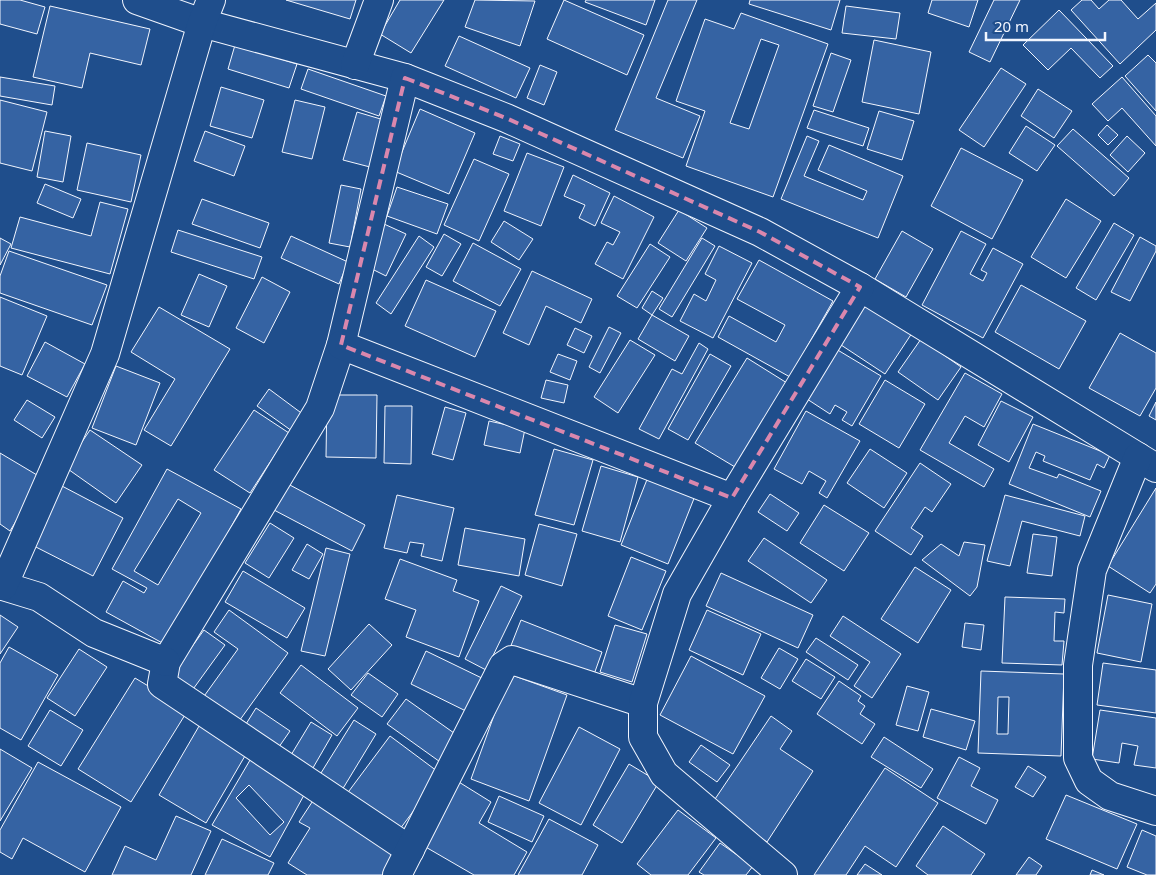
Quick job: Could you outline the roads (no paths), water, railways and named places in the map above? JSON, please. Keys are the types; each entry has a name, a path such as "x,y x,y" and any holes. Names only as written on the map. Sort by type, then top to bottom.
{"street":[{"path":"137,0 206,12 355,65 404,78 506,118 760,232 860,287 1147,462 1092,570 1078,665 1078,758 1089,781 1110,796 1156,811"},
{"path":"355,65 379,0"},
{"path":"166,662 94,633 39,596 2,586 105,354 206,12"},
{"path":"404,78 342,345 320,408 166,662 162,684 410,850"},
{"path":"777,873 664,774 642,737 643,703 677,594 732,498 860,287"},
{"path":"342,345 732,498"},
{"path":"397,875 502,666 512,660 643,703"}]}
